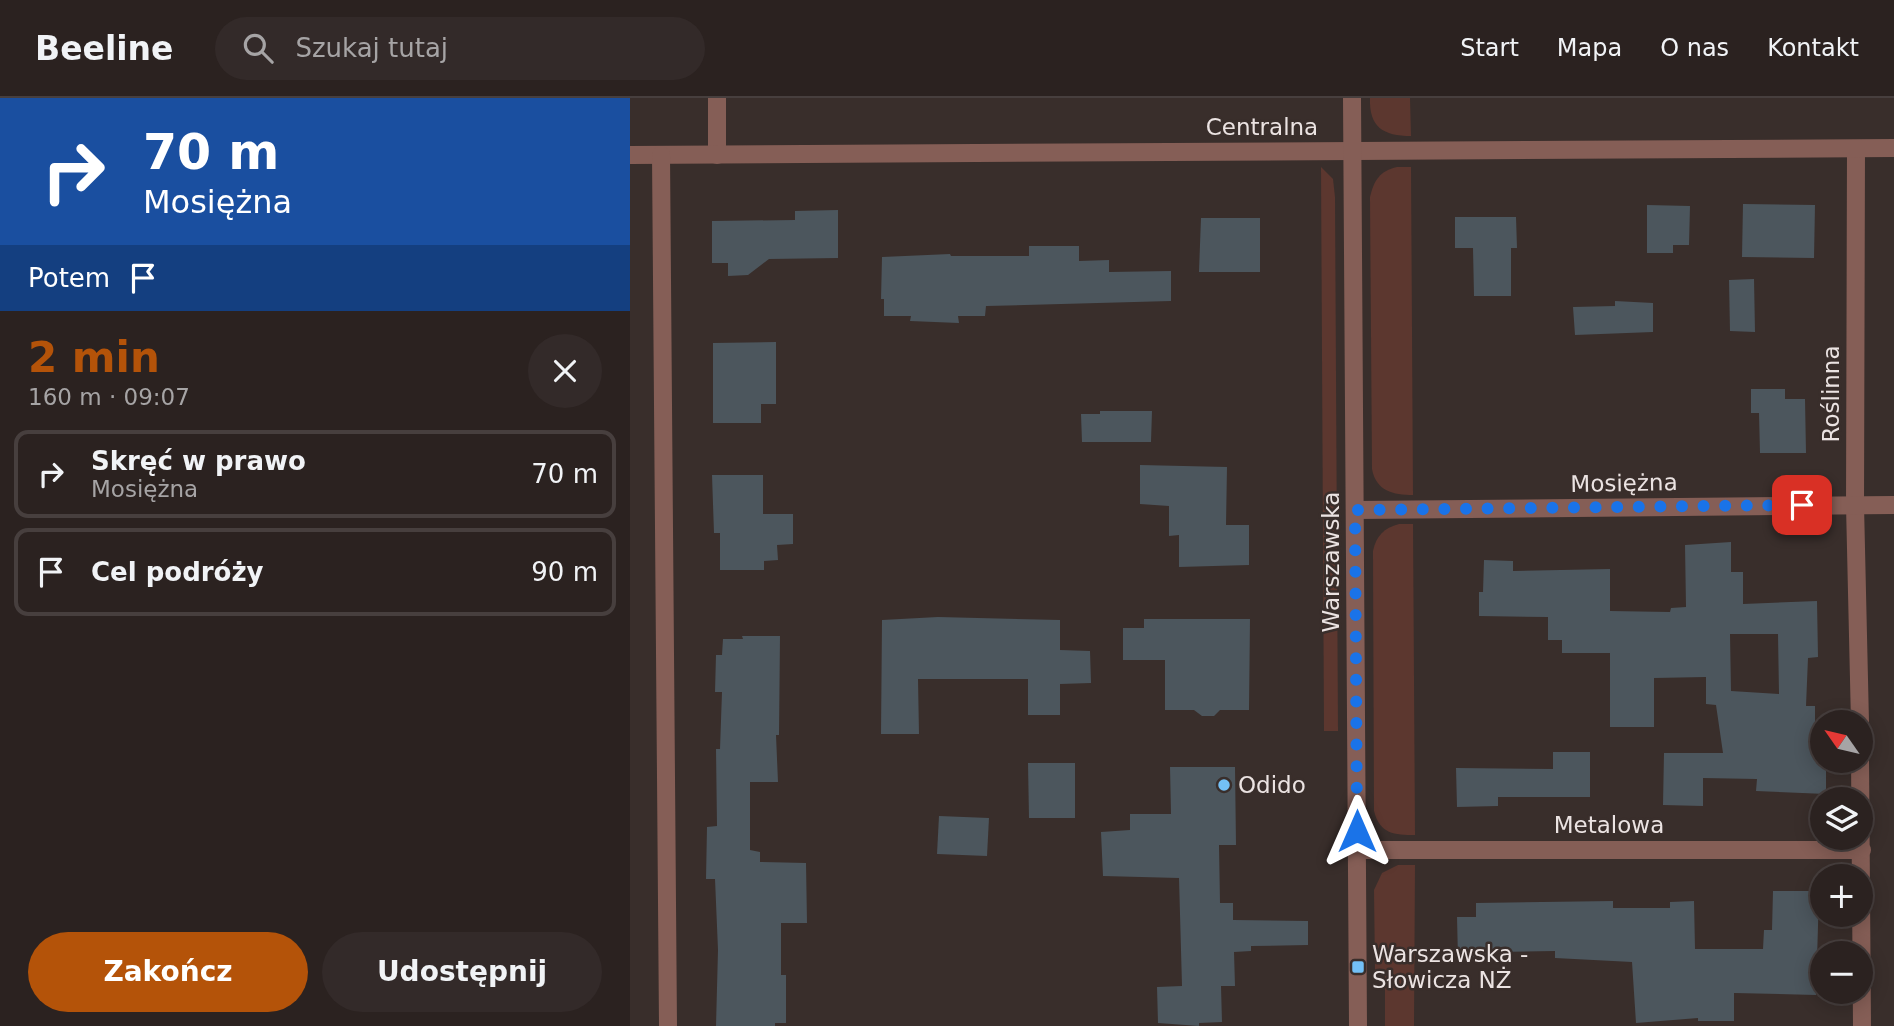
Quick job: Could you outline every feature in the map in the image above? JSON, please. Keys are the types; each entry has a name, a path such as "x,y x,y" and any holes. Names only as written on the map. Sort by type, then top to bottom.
{"street":[{"path":"717,98 717,155"},
{"name":"Warszawska","path":"1352,98 1358,1026"},
{"name":"Centralna","path":"630,155 1894,148"},
{"name":"Roślinna","path":"1856,149 1855,505 1860,710"},
{"path":"662,155 668,1026"},
{"name":"Mosiężna","path":"1355,510 1894,505"},
{"name":"Metalowa","path":"1357,850 1810,850"},
{"path":"1862,850 1862,1026"}],"shaded area":[{"path":"1370,98 1410,98 1411,136 1385,132 1380,128 1372,116"},
{"path":"1321,167 1333,179 1335,197 1338,731 1324,731"},
{"path":"1397,167 1411,167 1413,495 1399,494 1381,487 1372,469 1370,197 1379,177"},
{"path":"1399,524 1413,524 1415,835 1389,832 1380,824 1374,811 1373,551 1382,533"},
{"path":"1398,865 1415,865 1414,1026 1385,1026 1385,971 1375,970 1374,890 1382,873"}],"building":[{"path":"1743,204 1815,205 1814,258 1742,257"},
{"path":"1647,205 1690,206 1689,245 1673,245 1673,253 1647,253"},
{"path":"838,210 838,258 769,259 748,275 728,276 728,263 712,263 712,221 795,220 795,211"},
{"path":"1455,217 1516,217 1517,248 1511,248 1511,296 1474,296 1473,248 1455,248"},
{"path":"1201,218 1260,218 1260,272 1199,272"},
{"path":"1029,246 1079,246 1079,261 1109,260 1109,272 1171,271 1171,301 986,306 985,316 958,316 959,323 910,321 911,316 884,316 884,299 881,299 882,257 950,254 1029,256"},
{"path":"1754,279 1755,332 1730,331 1729,280"},
{"path":"1615,301 1653,303 1653,332 1575,335 1573,307 1615,306"},
{"path":"776,342 776,404 761,404 761,423 713,423 713,343"},
{"path":"1751,389 1785,389 1785,399 1805,399 1806,453 1760,453 1759,413 1751,413"},
{"path":"1100,411 1152,411 1151,442 1082,442 1081,414 1100,414"},
{"path":"1140,465 1227,467 1226,525 1249,525 1249,565 1179,567 1179,535 1169,536 1169,506 1140,504"},
{"path":"712,475 763,475 763,514 793,514 793,544 777,545 778,560 764,561 764,570 720,570 720,533 714,533"},
{"path":"1731,542 1731,572 1743,572 1743,604 1817,601 1818,657 1808,658 1806,706 1815,706 1815,710 1810,710 1810,774 1826,774 1826,787 1810,787 1810,793 1756,791 1757,779 1703,778 1703,806 1663,805 1664,753 1723,753 1716,705 1706,704 1706,677 1654,678 1654,727 1610,727 1610,653 1562,653 1562,640 1548,640 1548,617 1479,616 1479,592 1483,592 1484,560 1513,561 1513,571 1610,569 1610,611 1670,612 1671,608 1686,607 1685,545","holes":["1730,634 1778,634 1779,694 1731,691"]},
{"path":"938,617 1060,620 1060,650 1090,651 1091,683 1060,684 1060,715 1028,715 1028,679 918,679 919,734 881,734 882,620"},
{"path":"1144,619 1250,619 1249,710 1220,710 1214,716 1202,716 1194,710 1165,710 1165,660 1123,660 1123,628 1144,628"},
{"path":"742,636 780,636 779,735 776,735 778,782 750,782 750,850 760,852 760,862 806,863 807,923 781,923 781,975 786,975 786,1023 775,1023 775,1026 716,1026 718,950 715,879 706,879 707,827 717,826 716,749 720,749 722,692 715,692 716,655 722,655 723,639 743,639"},
{"path":"1553,752 1590,752 1590,797 1498,797 1498,806 1457,807 1456,768 1553,769"},
{"path":"1028,763 1075,763 1075,818 1029,818"},
{"path":"1170,767 1235,767 1236,845 1219,845 1220,903 1233,903 1233,920 1308,921 1308,945 1251,946 1251,951 1234,952 1235,986 1221,986 1222,1022 1199,1023 1199,1026 1158,1023 1157,987 1182,986 1179,878 1103,876 1101,832 1130,830 1130,814 1171,814"},
{"path":"939,816 989,818 987,856 937,854"},
{"path":"1773,891 1810,891 1810,927 1818,927 1818,941 1810,941 1810,995 1734,993 1734,1021 1698,1021 1698,1018 1636,1023 1632,962 1555,958 1555,951 1495,952 1495,960 1458,959 1457,917 1476,917 1476,903 1613,901 1613,908 1670,908 1670,902 1694,901 1695,949 1763,949 1764,930 1772,930"}],"place":[{"name":"Odido","path":"1224,785"},
{"name":"Warszawska - Słowicza NŻ","path":"1358,967"}],"route":[{"path":"1357,831 1355,510 1802,505"}]}
